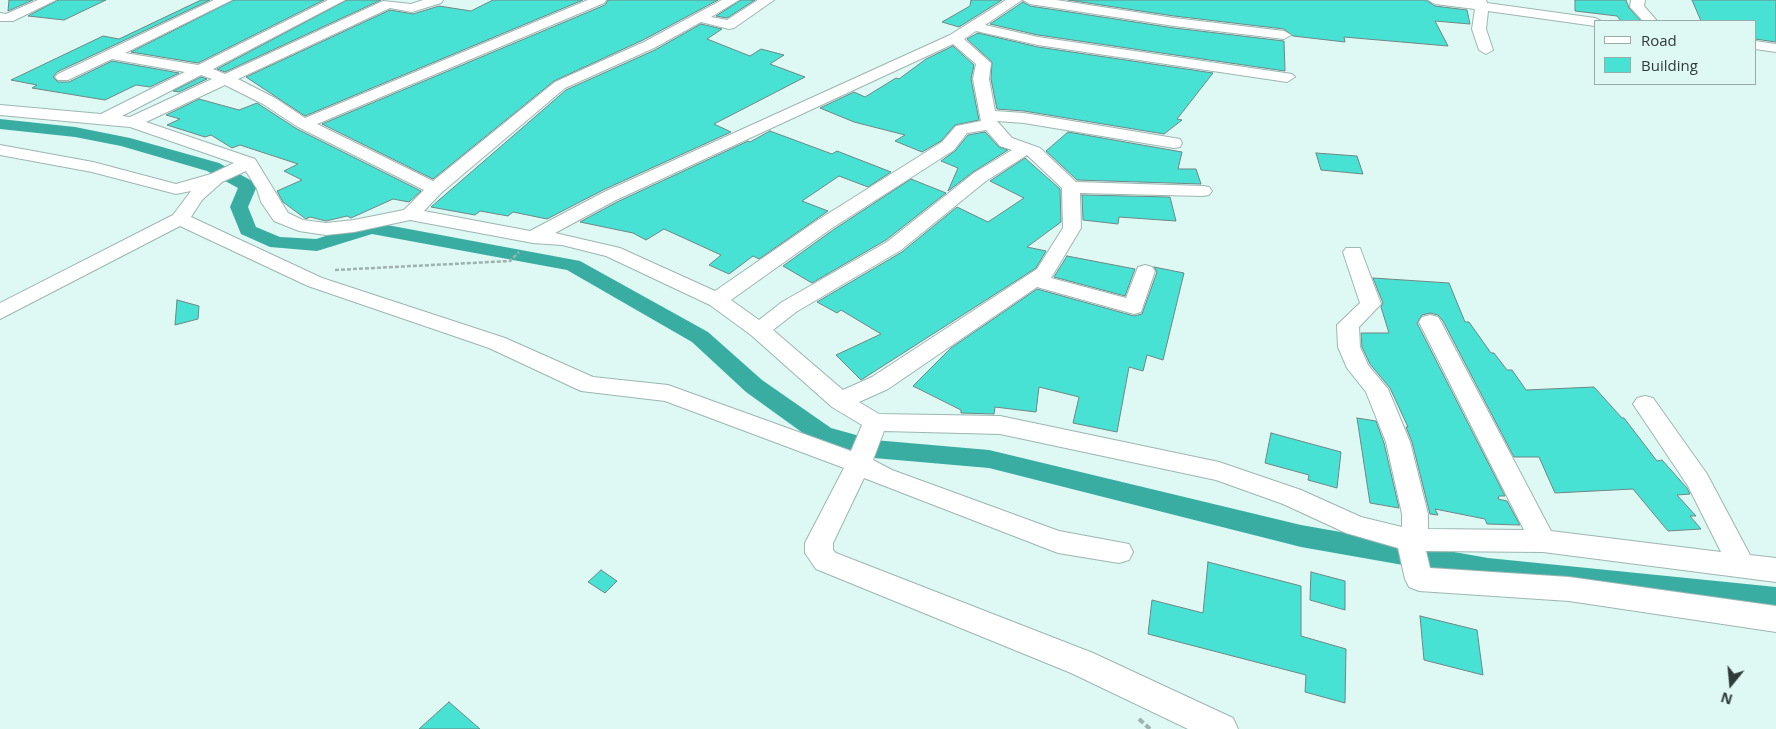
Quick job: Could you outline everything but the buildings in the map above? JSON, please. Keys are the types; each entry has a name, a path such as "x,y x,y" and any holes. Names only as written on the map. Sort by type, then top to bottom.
{"street":[{"path":"0,17 8,18 49,0"},
{"path":"62,77 113,55 225,0"},
{"path":"102,120 338,0"},
{"path":"368,0 412,8 436,0"},
{"path":"304,124 599,0"},
{"path":"410,214 435,189 560,85 649,45 732,0"},
{"path":"700,18 729,25 767,0"},
{"path":"533,237 610,196 956,38 976,27 1015,0"},
{"path":"1030,0 1128,16 1284,35"},
{"path":"1435,0 1481,3 1594,22"},
{"path":"1638,0 1637,7 1649,20"},
{"path":"1481,3 1479,29 1486,50"},
{"path":"132,122 388,4"},
{"path":"976,27 1047,42 1288,77"},
{"path":"956,38 970,53 984,63 982,79 989,119 1006,142 1034,152 1070,187 1203,192"},
{"path":"1756,45 1776,48"},
{"path":"113,55 200,70 226,79 269,101 304,124 435,189"},
{"path":"0,110 132,122 249,163 266,189 270,202 281,217 299,225 326,229 354,226 410,214 533,237 562,239 613,252 717,300 759,330 840,400 875,422 1000,425 1218,471 1292,498 1355,526 1410,540 1543,541 1776,570"},
{"path":"717,300 825,224 948,146 962,129 989,119 1024,118 1174,143"},
{"path":"759,330 788,307 894,246 980,177 1026,149"},
{"path":"0,150 93,167 176,189 217,178 249,163"},
{"path":"0,312 180,219 195,196 217,178"},
{"path":"840,400 880,383 1045,273 1072,228 1070,187"},
{"path":"180,219 315,282 497,343 589,385 668,393 859,464 883,477 1058,542 1118,552"},
{"path":"1354,252 1371,304 1348,325 1349,347 1358,368 1376,389 1398,442 1415,514 1415,529 1410,540 1419,580 1570,589 1776,619"},
{"path":"1034,280 1134,307 1145,271"},
{"path":"1430,322 1543,541"},
{"path":"1645,404 1698,481 1742,566"},
{"path":"875,422 859,464 819,543 819,553 826,561 1082,662 1222,729"}],"path":[{"path":"329,270 510,261"}],"waterway":[{"path":"0,124 75,132 124,142 213,167 248,186 239,207 248,230 277,243 317,245 371,228 406,236 573,265 700,337 754,386 823,435 874,449 989,459 1301,536 1488,569 1776,599"}]}
